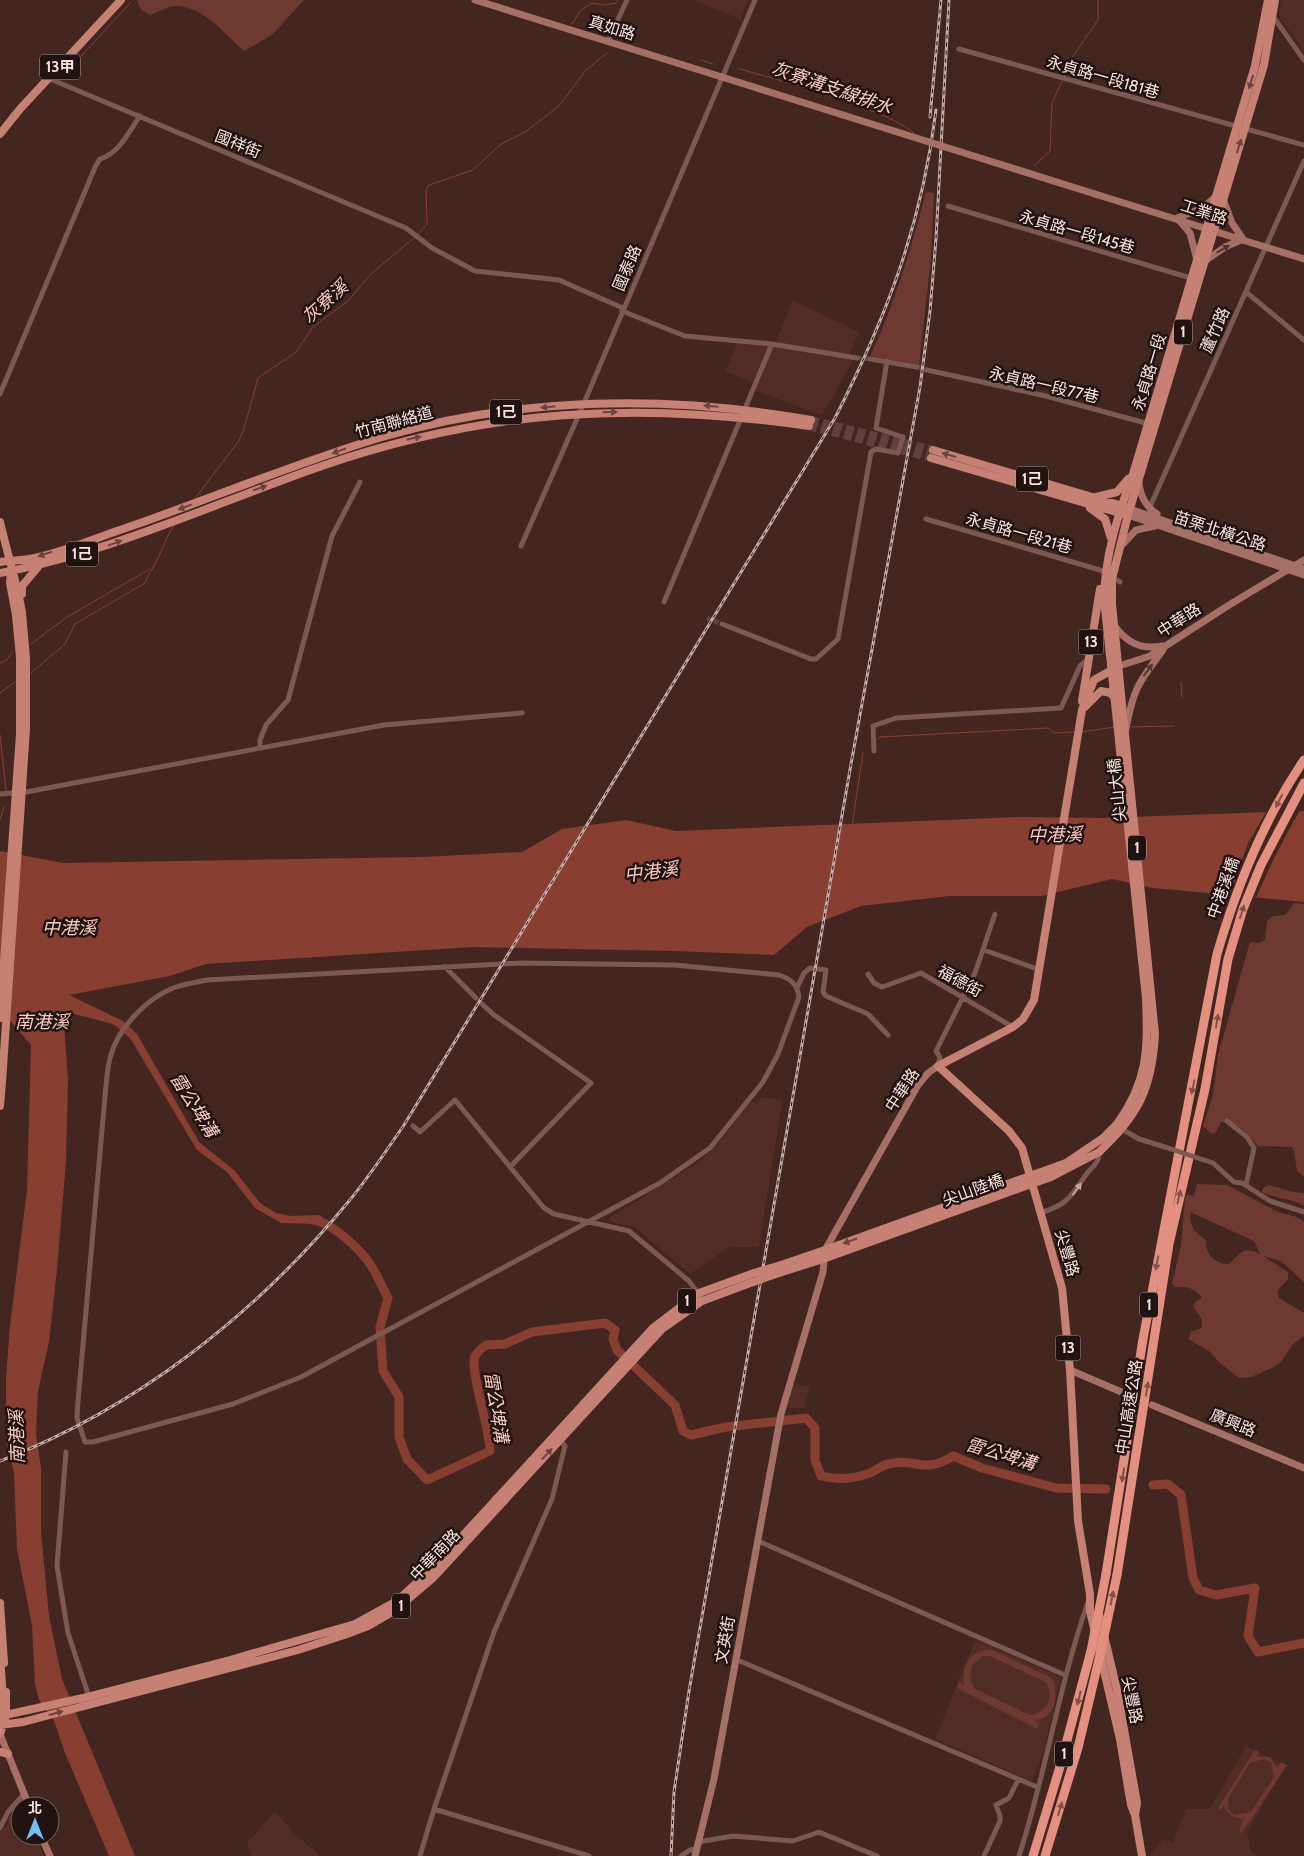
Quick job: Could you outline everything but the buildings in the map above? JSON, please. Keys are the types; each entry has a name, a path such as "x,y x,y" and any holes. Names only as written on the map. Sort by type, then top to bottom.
{"highway":[{"name":"中港溪橋","path":"1202,1039 1217,954 1232,903 1248,861 1290,780 1304,760"},
{"name":"中港溪橋","path":"1228,959 1242,909 1261,865 1304,783"},
{"name":"中山高速公路","path":"1045,1856 1078,1748 1100,1655 1116,1575 1169,1244 1205,1089 1228,959"},
{"name":"中山高速公路","path":"1034,1856 1060,1770 1091,1650 1106,1574 1143,1339 1202,1039"}],"main road":[{"name":"13甲","path":"0,134 121,0"},
{"name":"永貞路一段","path":"1240,129 1264,65 1275,0"},
{"name":"永貞路一段","path":"1115,546 1129,512 1136,475 1240,129 1258,54 1265,2"},
{"name":"竹南聯絡道","path":"0,573 38,567 101,548 161,526 213,501 345,449 410,430 490,414 584,403 664,404 810,423"},
{"name":"竹南聯絡道","path":"0,562 30,559 404,440 462,427 578,413 667,412 743,414"},
{"name":"1己","path":"1120,509 1075,500 932,454 1093,498 1129,512"},
{"name":"永貞路一段","path":"1116,667 1104,598 1115,546 1120,509 1136,475"},
{"path":"1093,498 1117,492 1136,475"},
{"path":"1075,500 1095,510 1105,519 1115,546"},
{"path":"0,522 11,571 10,583 19,614 26,658 26,729 0,1106"},
{"path":"0,1018 20,734 19,614 22,586 28,576 38,567"},
{"name":"永貞路一段","path":"1108,575 1111,590 1119,699"},
{"name":"13","path":"1082,710 1088,658 1108,575"},
{"name":"中華路","path":"938,1066 1013,1027 1030,1009 1034,1000 1040,970 1082,710 1094,680 1116,667"},
{"path":"1082,710 1101,691 1111,693 1119,699"},
{"name":"尖山大橋","path":"1119,699 1125,734 1150,999"},
{"name":"尖山大橋","path":"1119,699 1150,999"},
{"name":"1","path":"1119,1127 1131,1104 1146,1066 1150,999"},
{"name":"尖豐路","path":"938,1066 1016,1138 1022,1148 1062,1288 1070,1370 1077,1502 1090,1594 1090,1611 1105,1668 1142,1856"},
{"name":"尖山陸橋","path":"824,1259 1051,1177 1099,1152 1119,1127"},
{"name":"尖山陸橋","path":"825,1250 1066,1163 1119,1127"},
{"name":"1","path":"700,1297 780,1269 825,1250"},
{"name":"1","path":"780,1269 824,1259"},
{"name":"中華南路","path":"87,1701 306,1643 355,1624 400,1602 503,1497 644,1342 666,1322 700,1297"},
{"path":"0,1603 6,1698 1,1725"},
{"path":"0,1656 3,1698 0,1734"},
{"path":"6,1698 14,1708 23,1713"},
{"name":"1","path":"3,1716 87,1701"},
{"name":"1","path":"1,1725 23,1722 87,1701"}],"street":[{"name":"真如路","path":"475,0 741,82"},
{"path":"608,41 627,0"},
{"name":"國泰路","path":"521,546 584,403 754,0"},
{"path":"1265,2 1273,17 1304,60"},
{"name":"永貞路一段181巷","path":"959,49 1304,146"},
{"name":"國祥街","path":"50,79 406,228 421,240 475,271 559,280 685,336 772,344 858,358"},
{"name":"工業路","path":"741,82 1304,259"},
{"path":"0,394 96,165 120,145 140,116"},
{"name":"蘆竹路","path":"1149,509 1304,161"},
{"path":"1220,198 1243,240 1201,260 1190,233 1177,218 1203,208 1220,198"},
{"name":"永貞路一段145巷","path":"948,206 1196,280"},
{"path":"1246,292 1304,340"},
{"path":"664,602 772,344"},
{"path":"870,359 917,367"},
{"path":"722,624 811,659 816,659 838,639 871,452 876,449 898,454 903,436 876,428 887,361"},
{"name":"永貞路一段77巷","path":"927,370 1046,396 1151,424"},
{"path":"1115,546 1136,530 1162,523 1142,498 1136,475"},
{"path":"260,748 260,740 266,725 288,700 332,536 360,482"},
{"name":"苗栗北橫公路","path":"1129,512 1292,567 1304,569"},
{"name":"永貞路一段21巷","path":"926,519 1100,570 1120,582"},
{"name":"中華路","path":"1116,667 1150,656 1304,560"},
{"name":"苗栗北橫公路","path":"1292,567 1304,575"},
{"path":"1114,625 1125,640 1134,644 1153,648 1167,645"},
{"path":"1125,734 1132,697 1137,684 1167,645"},
{"path":"874,751 873,726 896,718 1061,708 1080,666 1088,658"},
{"path":"3,793 26,792 408,722 522,713"},
{"path":"938,1066 940,1057 936,1051 964,997 984,950 995,914"},
{"path":"984,950 1040,970"},
{"path":"797,988 790,979 779,975 674,965 520,963 207,980 173,988 154,999 130,1021 110,1058 96,1195 78,1410 78,1418 85,1442 123,1435 233,1404 301,1377 660,1183 710,1148 771,1070 797,1002 797,988 804,974 810,968 826,970 823,992 826,996 868,1014 888,1035"},
{"path":"445,967 476,998"},
{"name":"福德街","path":"868,974 874,983 882,987 921,973 1013,1027"},
{"path":"481,1003 494,1015 591,1083 510,1167"},
{"name":"中華路","path":"824,1259 825,1250 918,1085 928,1073 938,1066"},
{"path":"413,1126 420,1132 455,1100 544,1208 554,1214 629,1231 639,1237 689,1281 700,1297"},
{"path":"1227,1121 1247,1137 1254,1148 1246,1185"},
{"path":"1119,1127 1139,1139 1213,1163 1234,1182 1246,1185 1270,1201 1304,1212"},
{"path":"1040,1213 1063,1203 1075,1194 1089,1171 1097,1163 1099,1152"},
{"name":"文英街","path":"696,1849 714,1778 781,1414 823,1272 824,1259"},
{"path":"1070,1370 1126,1394"},
{"name":"廣興路","path":"1152,1405 1304,1468"},
{"path":"420,1856 494,1632 552,1499 565,1446 557,1438"},
{"path":"66,1452 56,1566 68,1633 87,1701"},
{"path":"758,1541 1065,1675"},
{"path":"1019,1856 1029,1825 1065,1675 1090,1594"},
{"path":"735,1659 1037,1787"},
{"path":"0,1828 8,1812 24,1794 4,1753 0,1734 9,1727 23,1722"},
{"path":"984,1856 1000,1821 996,1805 1009,1798 1018,1780"},
{"path":"434,1809 589,1856"},
{"path":"681,1856 690,1850 733,1836 794,1841 819,1832 877,1856"}],"shaded area":[{"path":"137,0 304,0 272,35 244,51 213,22 195,11 186,7 173,6 150,15 141,10"},
{"path":"693,0 748,0 740,19"},
{"path":"1281,0 1304,0 1304,52 1279,16"},
{"path":"926,192 934,193 931,258 919,365 870,356 895,296"},
{"path":"792,300 859,332 850,353 854,355 853,360 822,415 754,390 757,384 725,371 738,343 769,346 777,341"},
{"path":"1294,903 1304,904 1304,1177 1297,1171 1292,1147 1258,1146 1242,1129 1227,1122 1221,1122 1216,1132 1212,1134 1203,1126 1213,1095 1218,1055 1250,942 1259,943 1265,940 1267,921 1273,916 1285,915"},
{"path":"761,1097 782,1101 759,1247 729,1247 690,1274 635,1227 612,1222 609,1218 696,1164 719,1143 751,1101 755,1103"},
{"path":"1197,1184 1227,1185 1278,1212 1297,1217 1304,1222 1304,1282 1281,1261 1263,1256 1288,1272 1288,1279 1277,1291 1279,1298 1304,1313 1304,1336 1292,1345 1282,1361 1274,1367 1251,1377 1239,1378 1220,1363 1209,1351 1188,1339 1191,1332 1202,1328 1202,1320 1193,1306 1195,1302 1202,1298 1193,1290 1186,1287 1175,1287 1172,1284 1181,1245 1185,1198 1187,1194 1194,1196","holes":["1190,1212 1254,1241 1260,1254 1246,1250 1229,1264 1219,1262 1209,1254 1206,1240 1198,1235 1194,1229"]},
{"path":"1269,1185 1304,1193 1304,1206 1294,1201 1262,1192 1263,1188"},
{"path":"794,1383 810,1387 804,1408 787,1408"},
{"path":"975,1640 1061,1677 1043,1753 1032,1781 935,1739"},
{"path":"990,1649 1050,1677 1055,1684 1055,1703 1047,1715 1035,1721 1039,1723 1037,1729 957,1688 959,1682 964,1685 964,1671 969,1660 983,1650","holes":["983,1656 990,1656 1045,1682 1050,1692 1045,1708 1036,1714 1030,1715 975,1689 970,1679 972,1665"]},
{"path":"1246,1746 1286,1766 1247,1832 1251,1852 1259,1856 1148,1856 1163,1839 1173,1843 1186,1809 1210,1809"},
{"path":"1255,1750 1259,1752 1256,1757 1270,1757 1277,1768 1281,1762 1287,1765 1242,1833 1239,1830 1244,1819 1231,1815 1224,1804 1221,1810 1218,1808","holes":["1264,1759 1271,1762 1274,1777 1251,1812 1234,1815 1228,1809 1228,1798 1250,1763"]},
{"path":"275,1812 294,1833 320,1856 251,1856 247,1842"},
{"path":"10,1816 10,1846 40,1846 44,1856 0,1856 0,1831 7,1826"}],"water":[{"name":"中港溪","path":"1304,811 1304,902 1153,888 1112,879 1041,896 949,896 861,906 807,927 774,955 472,947 206,964 170,976 69,995 123,1021 137,1034 199,1142 235,1171 260,1203 276,1213 291,1216 320,1215 325,1220 320,1224 281,1223 255,1208 227,1172 197,1150 130,1038 113,1024 63,1011 68,1079 66,1161 49,1342 38,1391 36,1434 41,1468 41,1532 49,1616 62,1679 135,1856 109,1856 65,1753 54,1721 39,1700 35,1684 32,1625 17,1549 14,1473 6,1442 6,1378 10,1326 27,1190 31,1045 0,1009 0,851 63,863 423,857 522,852 562,829 626,820 676,831 1020,817 1100,818"}],"pier":[{"path":"1301,808 1275,856 1255,900 1229,898 1248,843 1268,809"}],"waterway":[{"name":"灰寮溪","path":"572,24 581,10 592,3 605,5 616,3 618,0"},
{"name":"灰寮溝支線排水","path":"1064,77 1073,56 1098,20 1098,0"},
{"path":"74,64 131,2"},
{"name":"灰寮溪","path":"418,234 427,224 426,190 429,185 473,170 501,144 525,132 559,106 586,70 607,53"},
{"name":"灰寮溝支線排水","path":"701,60 713,64"},
{"name":"灰寮溝支線排水","path":"740,69 806,88 871,111 889,118 914,133"},
{"name":"灰寮溝支線排水","path":"1034,166 1050,151 1052,103 1062,81"},
{"name":"灰寮溪","path":"194,500 238,442 244,429 258,378 296,352 313,327 348,301 371,274 415,237"},
{"name":"灰寮溪","path":"31,673 65,644 75,624 145,583 174,525"},
{"path":"31,644 67,617 150,569"},
{"path":"0,663 7,660 12,652"},
{"name":"灰寮溪","path":"0,693 15,682"},
{"path":"1181,682 1182,697"},
{"path":"1129,727 1174,726"},
{"path":"1081,732 1115,727"},
{"path":"876,740 880,737 1049,728 1054,733 1074,732"},
{"name":"灰寮溪","path":"0,735 6,790"},
{"path":"852,826 863,753"},
{"name":"灰寮溪","path":"0,820 4,807"},
{"name":"雷公埤溝","path":"312,1220 319,1221 335,1230 359,1251 373,1268 388,1298 380,1327 383,1371 399,1397 399,1437 407,1459 427,1480 490,1451 474,1363 475,1356 481,1349 486,1345 505,1344 532,1332 605,1323 615,1330 613,1339 617,1350 675,1405 683,1431 691,1435 726,1427 806,1418 815,1428 815,1460 821,1476 850,1478 861,1476 883,1466 898,1462 927,1465 943,1462 953,1456 982,1468 1056,1488 1106,1489"},
{"name":"雷公埤溝","path":"1153,1485 1168,1484 1181,1495 1193,1578 1199,1590 1216,1595 1255,1588 1248,1636 1258,1652 1304,1643"}],"tunnel":[{"path":"857,358 870,359"},
{"path":"917,367 927,370"},
{"path":"811,420 933,450"},
{"path":"809,426 931,458"},
{"path":"707,618 722,624"}],"railway":[{"path":"930,117 941,0"},
{"path":"671,1856 674,1792 689,1691 851,764 920,387 930,311 936,239 949,0"},
{"path":"0,1461 51,1439 99,1414 191,1354 234,1319 313,1242 356,1192 384,1154 404,1125 835,418 871,343 900,268 922,192 936,110"}],"water label":[{"name":"南港溪","path":"42,1022"},
{"name":"南港溪","path":"17,1437"}]}
